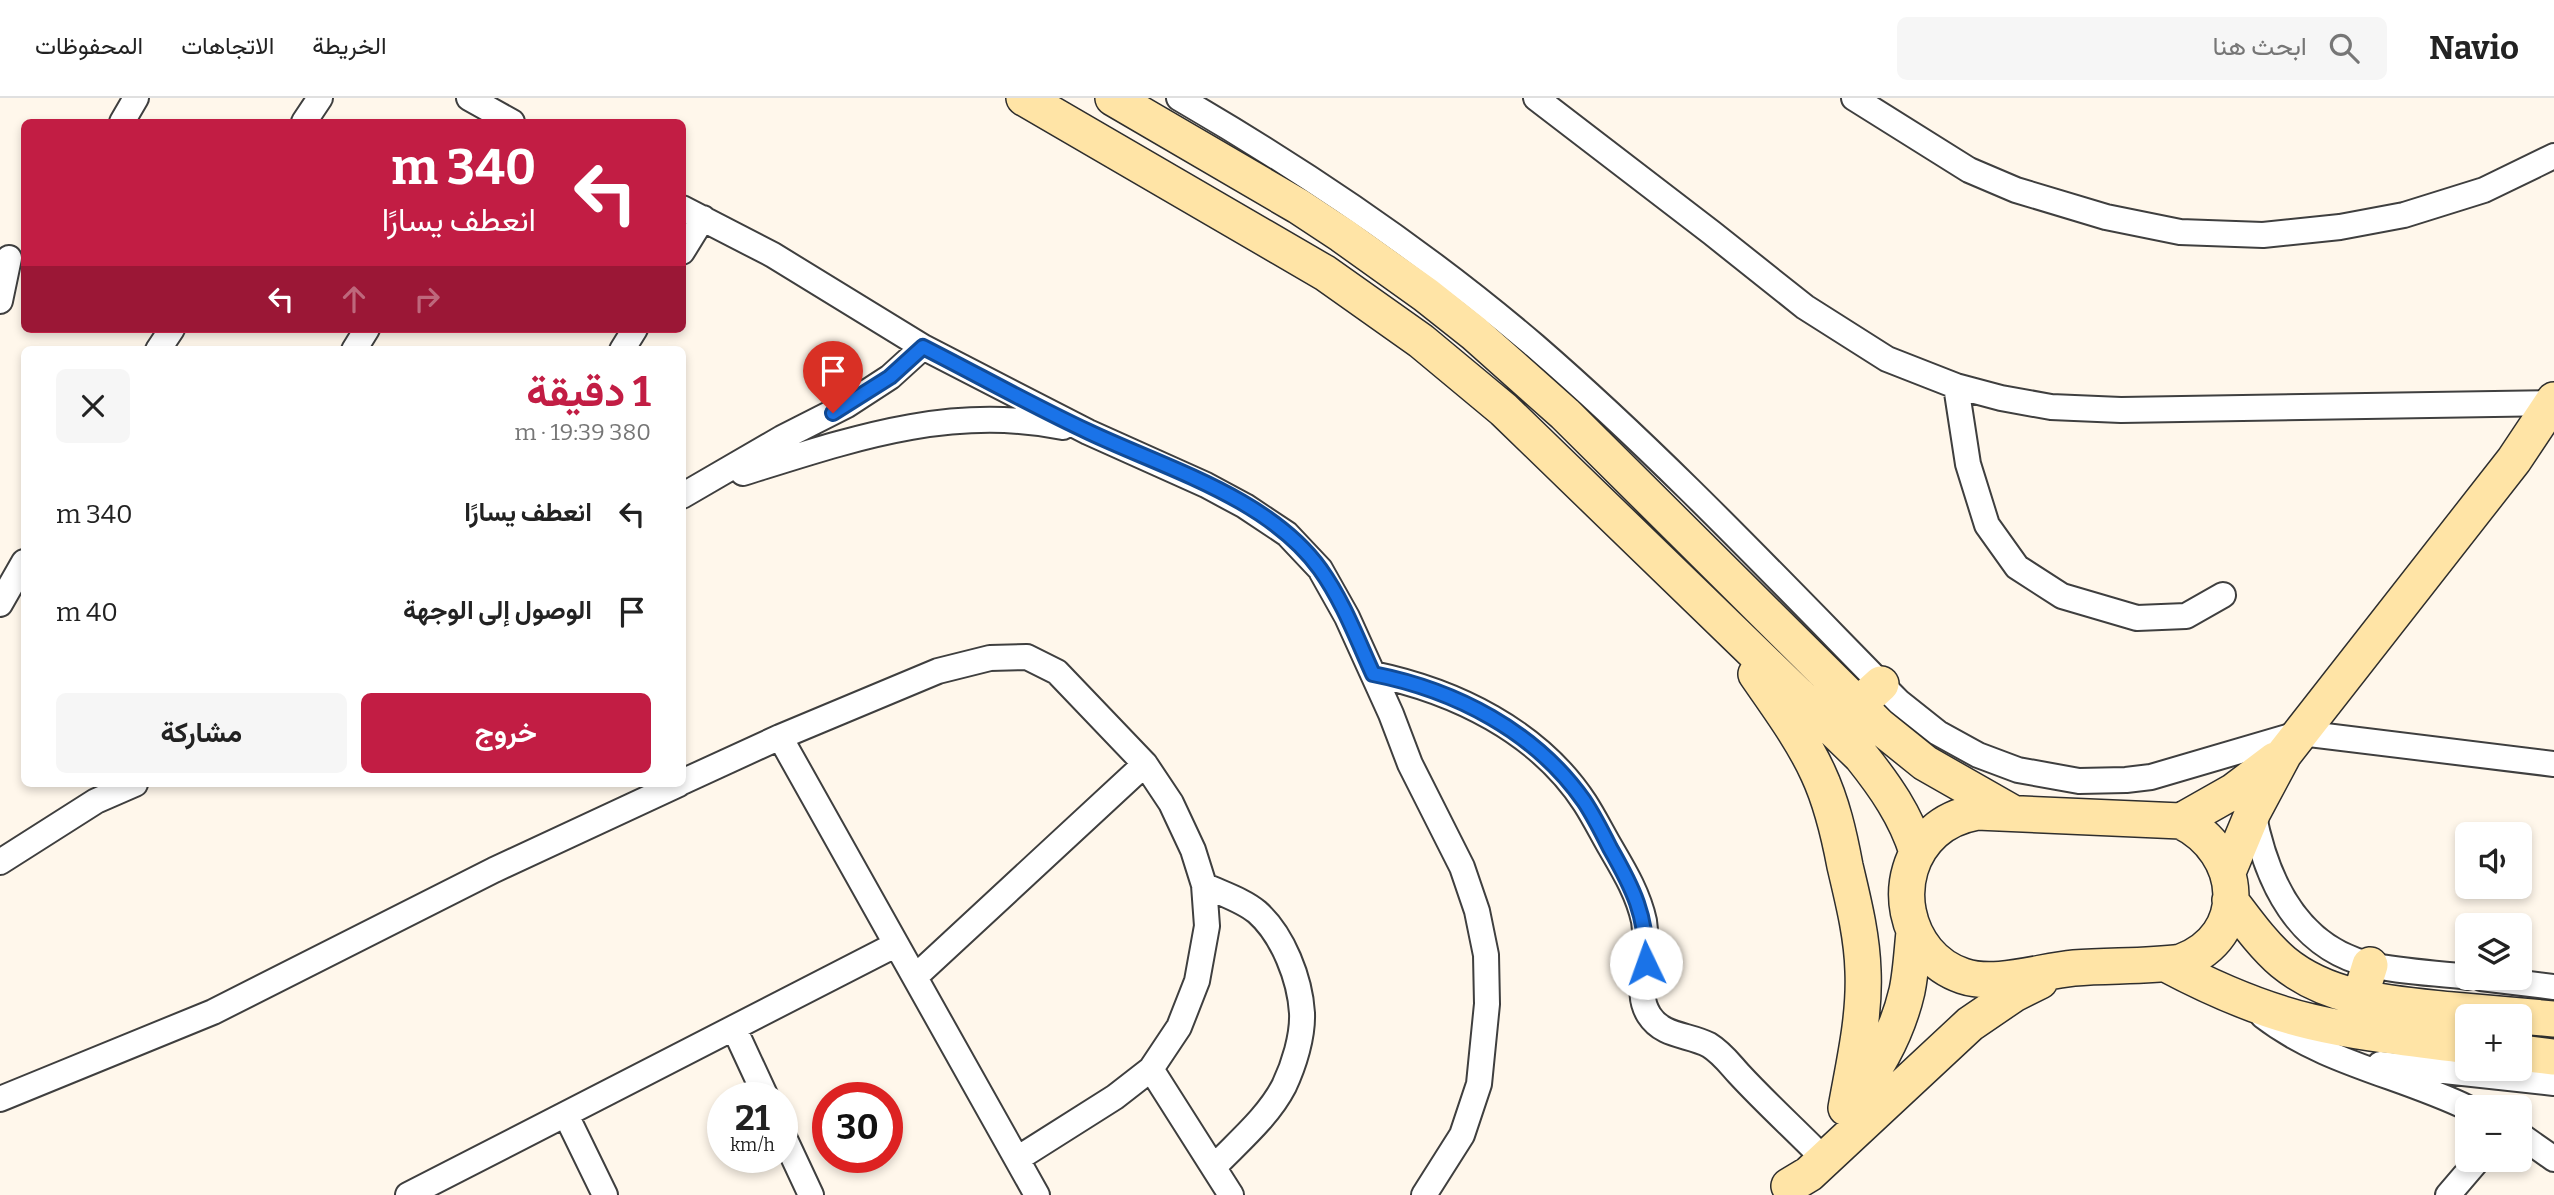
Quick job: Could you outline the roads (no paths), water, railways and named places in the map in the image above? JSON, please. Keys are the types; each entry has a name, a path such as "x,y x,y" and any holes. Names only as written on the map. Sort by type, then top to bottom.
{"street":[{"path":"124,119 136,98"},
{"path":"306,119 320,98"},
{"path":"1024,98 1325,273 1421,341 1504,410 1861,756 1895,803 1911,831 1917,852"},
{"path":"1112,98 1331,228 1384,264 1474,333 1870,695 1918,718 1958,744 2018,770 2069,780 2151,777 2292,743 2554,764"},
{"path":"1179,98 1287,163 1359,211 1524,337 1645,446 1870,695 1901,745 1925,763 2011,812"},
{"path":"1536,98 1805,307 1887,359 1956,386 2051,407 2121,411 2553,402"},
{"path":"1854,98 1969,170 2016,190 2106,217 2180,232 2263,235 2340,227 2391,217 2484,190 2554,156"},
{"path":"686,238 693,213 774,255 923,347 1088,432 1206,485 1255,512 1287,534 1320,569 1347,617 1410,764 1462,867 1477,911 1486,955 1487,1004 1479,1084 1462,1135 1424,1195"},
{"path":"0,301 11,255"},
{"path":"691,491 848,405 890,377 923,347"},
{"path":"1956,386 1968,464 1987,525 2017,567 2062,596 2137,618 2186,616 2223,595"},
{"path":"2553,402 2514,460 2292,743 2253,812 2229,886 2222,927 2206,949 2194,957 2166,964 2072,968 1995,980 1965,977 1939,963 1920,943 1909,919 1907,893 1909,872 1917,852 1935,830 1962,815 2011,812 2181,821 2205,836 2223,859 2229,886 2264,942 2284,962 2322,984 2360,997 2396,1004 2554,1020"},
{"path":"691,491 866,435 930,423 963,420 1026,422 1088,432"},
{"path":"0,604 21,567"},
{"path":"1717,615 1807,752 1834,814 1858,922 1863,971 1861,1021 1846,1108"},
{"path":"686,781 780,737 938,671 990,658 1027,657 1057,672 1145,764 1171,803 1193,850 1204,886 1207,926 1197,981 1179,1027 1151,1069 1115,1097 1017,1159"},
{"path":"1373,674 1423,686 1474,708 1523,739 1566,779 1584,802 1630,882 1639,905 1646,942 1646,963 1641,991 1647,1012 1660,1027 1702,1042 1723,1055 1814,1149"},
{"path":"780,737 1037,1195"},
{"path":"2181,821 2234,791 2292,743"},
{"path":"915,977 1145,764"},
{"path":"0,862 99,793 123,787"},
{"path":"0,1099 213,1012 494,870 672,787"},
{"path":"2253,812 2264,860 2274,883 2294,916 2315,938 2370,965 2455,975"},
{"path":"1204,886 1256,910 1271,928 1284,949 1297,984 1302,1014 1299,1045 1284,1085 1266,1114 1214,1167"},
{"path":"1784,1190 1867,1082 1880,1060 1907,991 1914,932"},
{"path":"410,1195 895,945"},
{"path":"2166,964 2243,1001 2287,1016 2344,1029 2455,1044"},
{"path":"2360,997 2370,965"},
{"path":"1784,1190 1809,1174 1970,1024 2014,994 2072,968"},
{"path":"2532,984 2554,987"},
{"path":"2243,1001 2292,1036 2338,1059 2455,1102"},
{"path":"734,1028 759,1082"},
{"path":"2532,1054 2554,1057"},
{"path":"2338,1059 2554,1083"},
{"path":"1151,1069 1231,1195"},
{"path":"566,1115 605,1195"},
{"path":"2532,1143 2554,1159"},
{"path":"798,1167 811,1195"},
{"path":"2448,1195 2468,1172"}]}
